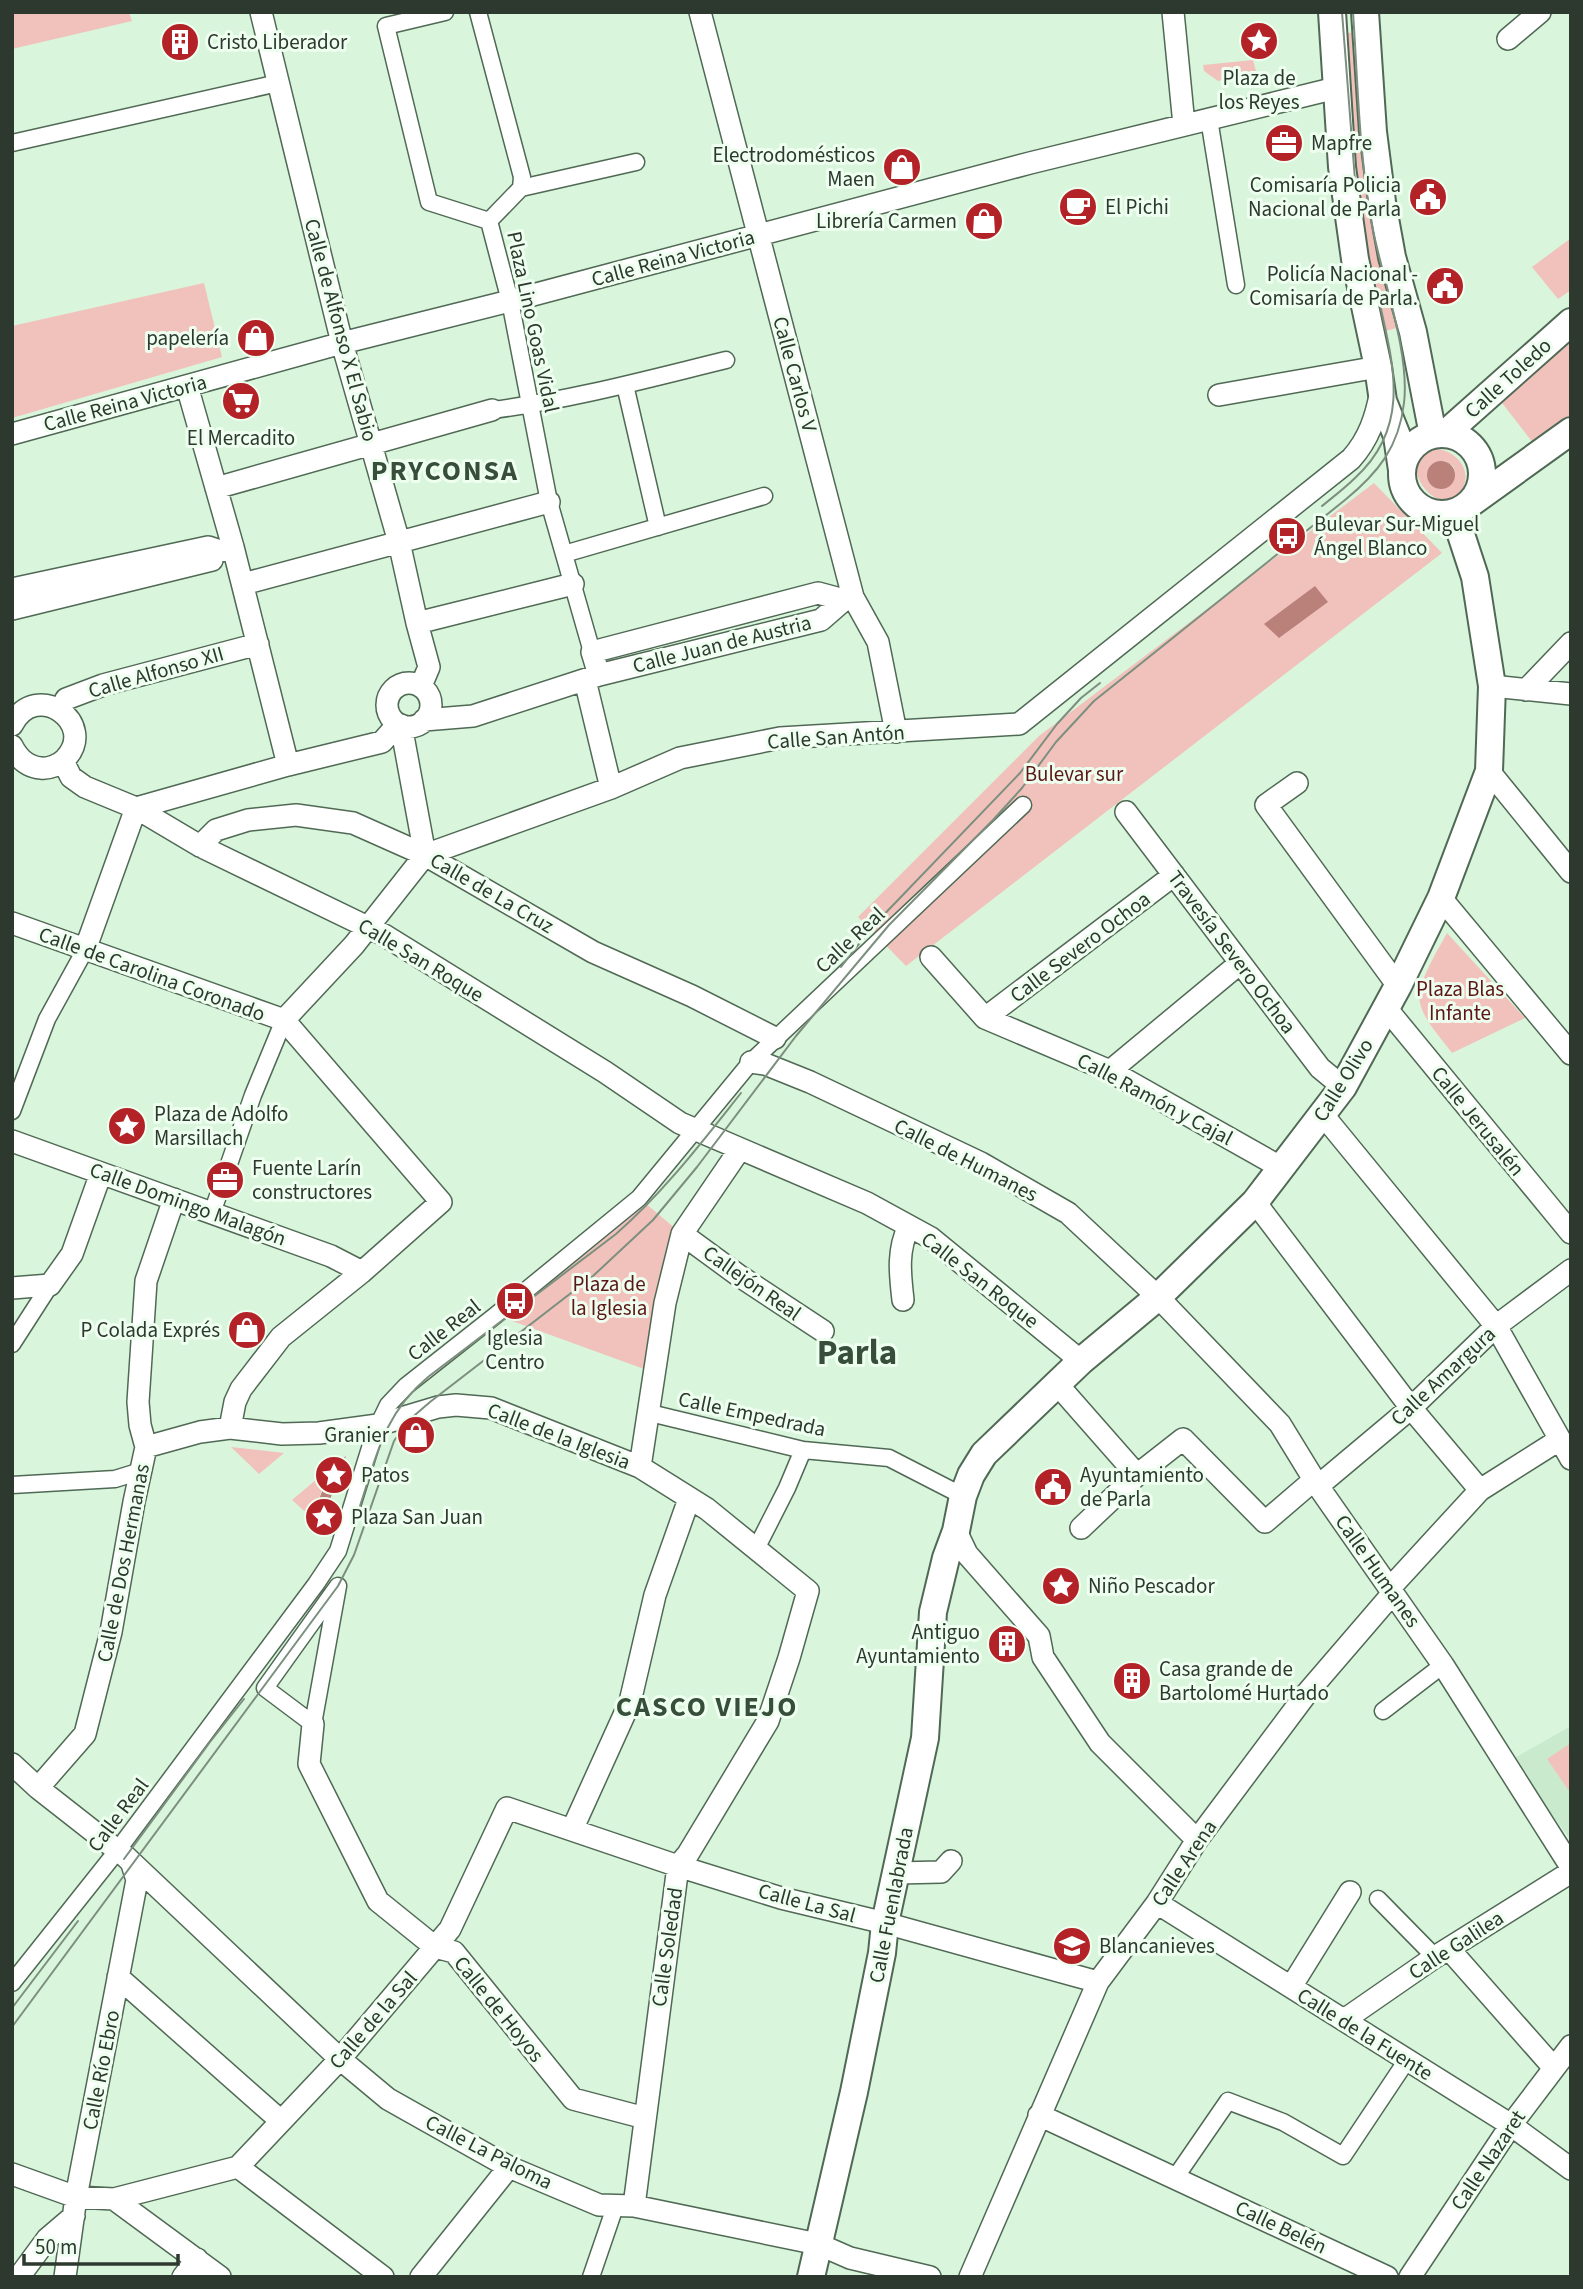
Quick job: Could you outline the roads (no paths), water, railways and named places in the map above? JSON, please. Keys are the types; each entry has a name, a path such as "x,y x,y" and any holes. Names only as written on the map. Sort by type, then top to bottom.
{"street":[{"name":"Calle de Alfonso X El Sabio","path":"261,12 342,343 399,542 429,667 421,686"},
{"path":"445,12 386,26 429,202 489,221"},
{"path":"478,12 522,177 521,188 636,162"},
{"name":"Calle Carlos V","path":"700,12 849,598 878,642 896,732"},
{"path":"1173,12 1184,125"},
{"path":"1332,12 1342,167 1355,259 1383,401 1397,436 1403,485 1408,496 1416,505 1429,512 1442,515 1461,510 1571,431"},
{"path":"1365,12 1380,191 1392,257 1439,435"},
{"path":"1508,39 1540,12"},
{"path":"12,143 278,83"},
{"name":"Calle Reina Victoria","path":"12,434 342,343 1336,88"},
{"path":"1209,120 1236,285"},
{"name":"Plaza Lino Goas Vidal","path":"521,188 489,221 510,301 549,502 592,652"},
{"name":"Calle Toledo","path":"1439,435 1571,322"},
{"path":"216,488 492,410 625,385 726,360"},
{"path":"1219,395 1380,378"},
{"name":"Calle San Antón","path":"425,855 611,788 680,758 780,738 1019,724 1351,459 1369,433 1376,414 1380,378"},
{"path":"625,385 657,527"},
{"path":"187,386 216,488 226,549 243,584 288,765"},
{"path":"1402,470 1405,459 1415,445 1439,435 1458,437 1469,444 1481,463 1482,484 1477,495 1461,510"},
{"path":"564,554 764,496"},
{"path":"243,584 549,502"},
{"name":"Calle Olivo","path":"956,1531 963,1496 971,1475 984,1454 1082,1361 1158,1297 1255,1202 1283,1168 1343,1087 1441,898 1489,771 1492,686 1475,577 1461,510"},
{"path":"12,589 208,547 226,549"},
{"path":"12,609 215,560 226,549"},
{"path":"417,623 573,584"},
{"name":"Calle Juan de Austria","path":"592,652 818,593 849,598"},
{"name":"Calle Juan de Austria","path":"424,720 473,716 592,677 821,620 849,598"},
{"name":"Calle Alfonso XII","path":"61,710 66,699 103,685 258,643"},
{"path":"1526,690 1571,643"},
{"path":"592,652 592,677 611,788"},
{"path":"405,683 421,686 431,703 424,720 410,726 400,724 387,707 392,691 405,683"},
{"path":"1492,686 1571,694"},
{"path":"12,746 24,762 33,767 44,768 64,761 71,752 74,741 74,729 61,710 41,704 16,712"},
{"path":"12,1111 47,1019 85,950 136,808 288,765 382,742 400,724"},
{"path":"212,1213 253,1095 284,1020 354,945 425,855 400,724"},
{"name":"Calle San Roque","path":"64,761 71,777 85,788 136,808 200,846 368,926 696,1131 867,1203 931,1238 1082,1361"},
{"path":"1489,771 1571,872"},
{"name":"Calle Jerusalén","path":"1297,783 1266,805 1392,997 1571,1233"},
{"name":"Calle Real","path":"12,1983 125,1858 338,1551 378,1425 388,1405 406,1386 639,1198 751,1062 1023,805"},
{"name":"Travesía Severo Ochoa","path":"1126,813 1320,1068 1343,1087"},
{"name":"Calle de La Cruz","path":"200,846 216,830 248,820 296,815 353,823 425,855 593,952 692,996 775,1038"},
{"name":"Calle Severo Ochoa","path":"985,1018 1174,875"},
{"path":"1441,898 1571,1054"},
{"name":"Calle de Carolina Coronado","path":"12,923 284,1020 441,1202 362,1272"},
{"name":"Calle Ramón y Cajal","path":"931,957 985,1018 1110,1071 1283,1168"},
{"path":"1110,1071 1239,964"},
{"name":"Calle de Humanes","path":"751,1062 765,1064 810,1082 981,1163 1068,1213 1158,1297"},
{"path":"1323,1115 1496,1326 1571,1459"},
{"name":"Calle Domingo Malagón","path":"12,1141 331,1256 362,1272"},
{"path":"640,1467 665,1303 682,1234 740,1149"},
{"path":"12,1344 72,1254 101,1173"},
{"name":"Calle de Dos Hermanas","path":"38,1788 85,1734 111,1632 146,1447 138,1402 146,1281 174,1199"},
{"path":"1255,1202 1411,1408 1480,1490"},
{"path":"903,1300 900,1265 902,1240 909,1226"},
{"name":"Callejón Real","path":"682,1234 823,1331"},
{"name":"Calle Amargura","path":"1137,1475 1183,1439 1265,1522 1411,1408 1496,1326 1571,1270"},
{"path":"230,1428 241,1388 281,1337 362,1272"},
{"path":"12,1288 50,1285"},
{"name":"Calle Humanes","path":"1158,1297 1280,1424 1316,1483 1443,1665 1571,1869"},
{"path":"1057,1384 1137,1475 1080,1528"},
{"name":"Calle de la Iglesia","path":"146,1447 201,1432 230,1428 282,1434 319,1433 378,1425 438,1407 456,1405 491,1408 640,1467 707,1509 808,1591"},
{"name":"Calle Empedrada","path":"650,1413 803,1450 889,1458 963,1496"},
{"name":"Calle Arena","path":"971,2277 1098,1982 1157,1903 1197,1840 1307,1693 1392,1590 1480,1490 1559,1440"},
{"path":"756,1549 803,1450"},
{"path":"12,1485 115,1479 141,1471"},
{"path":"572,1830 630,1702 655,1595 688,1499"},
{"path":"956,1531 967,1555 1039,1636 1043,1657 1100,1743 1197,1840"},
{"name":"Calle Fuenlabrada","path":"811,2277 855,2092 882,1953 885,1923 925,1738 933,1612 946,1558 956,1531"},
{"path":"313,1724 265,1688 338,1586 321,1577"},
{"name":"Calle de Hoyos","path":"338,1586 313,1724 309,1764 378,1901 435,1947 454,1952 573,2099 645,2118"},
{"name":"Calle Soledad","path":"624,2207 645,2118 678,1866 688,1854 768,1721 808,1591"},
{"path":"1383,1711 1443,1665"},
{"name":"Calle La Paloma","path":"12,1764 125,1858 340,2059 388,2099 509,2167 599,2205 624,2207 818,2244 850,2259 930,2277"},
{"name":"Calle de la Sal","path":"238,2167 340,2059 450,1928 507,1808 678,1866"},
{"name":"Calle Río Ebro","path":"65,2277 75,2206 137,1880 125,1858"},
{"path":"896,1873 941,1872 951,1861"},
{"name":"Calle La Sal","path":"678,1866 781,1898 885,1923 1098,1982"},
{"name":"Calle Galilea","path":"1344,2021 1571,1869"},
{"path":"1291,1987 1350,1892"},
{"path":"1378,1899 1442,1953 1554,2068"},
{"name":"Calle de la Fuente","path":"1157,1903 1511,2125 1571,2169"},
{"path":"118,1977 281,2121"},
{"name":"Calle Nazaret","path":"1410,2277 1511,2125 1571,2046"},
{"path":"1175,2178 1228,2101 1283,2122 1343,2156 1406,2060"},
{"name":"Calle Belén","path":"1040,2115 1387,2277"},
{"path":"12,2174 75,2206 114,2199 238,2167 383,2277"},
{"path":"421,2277 509,2167"},
{"path":"114,2199 220,2277"},
{"path":"19,2277 75,2206"},
{"path":"591,2277 624,2207"},
{"path":"183,2277 197,2259"}],"tram line":[{"path":"1342,12 1355,180"},
{"path":"12,2027 338,1586 354,1555 394,1441 408,1421 593,1276 653,1220 697,1167 796,1036 889,925 993,820 1022,788 1056,742 1094,701 1345,500 1367,480 1385,458 1401,419 1405,384 1399,340 1368,203 1353,12"},
{"path":"1322,506 1351,482 1373,458 1385,437 1391,416 1393,371 1379,300"},
{"path":"841,967 873,926 1020,773 1057,724 1081,698 1100,683"},
{"path":"360,1506 384,1436 401,1405 413,1391 634,1218 697,1148 741,1093"},
{"path":"124,1859 244,1699"},
{"path":"12,2008 78,1921"}],"place":[{"name":"Plaza de los Reyes","path":"1259,41"},
{"name":"Cristo Liberador","path":"180,42"},
{"name":"Mapfre","path":"1284,143"},
{"name":"Electrodomésticos Maen","path":"902,167"},
{"name":"Comisaría Policia Nacional de Parla","path":"1428,197"},
{"name":"El Pichi","path":"1078,207"},
{"name":"Librería Carmen","path":"984,221"},
{"name":"Policía Nacional - Comisaría de Parla.","path":"1445,286"},
{"name":"papelería","path":"256,338"},
{"name":"El Mercadito","path":"241,401"},
{"name":"Bulevar Sur-Miguel Ángel Blanco","path":"1287,536"},
{"name":"Plaza de Adolfo Marsillach","path":"127,1126"},
{"name":"Fuente Larín constructores","path":"225,1180"},
{"name":"Iglesia Centro","path":"515,1301"},
{"name":"P Colada Exprés","path":"247,1330"},
{"name":"Granier","path":"416,1435"},
{"name":"Patos","path":"334,1475"},
{"name":"Ayuntamiento de Parla","path":"1053,1487"},
{"name":"Plaza San Juan","path":"324,1517"},
{"name":"Niño Pescador","path":"1061,1586"},
{"name":"Antiguo Ayuntamiento","path":"1007,1644"},
{"name":"Casa grande de Bartolomé Hurtado","path":"1132,1681"},
{"name":"Blancanieves","path":"1072,1946"}],"district":[{"name":"PRYCONSA","path":"445,471"},
{"name":"Parla","path":"857,1353"},
{"name":"CASCO VIEJO","path":"707,1707"}],"park label":[{"name":"Bulevar sur","path":"1074,774"},
{"name":"Plaza Blas Infante","path":"1460,1001"},
{"name":"Plaza de la Iglesia","path":"609,1296"}]}
